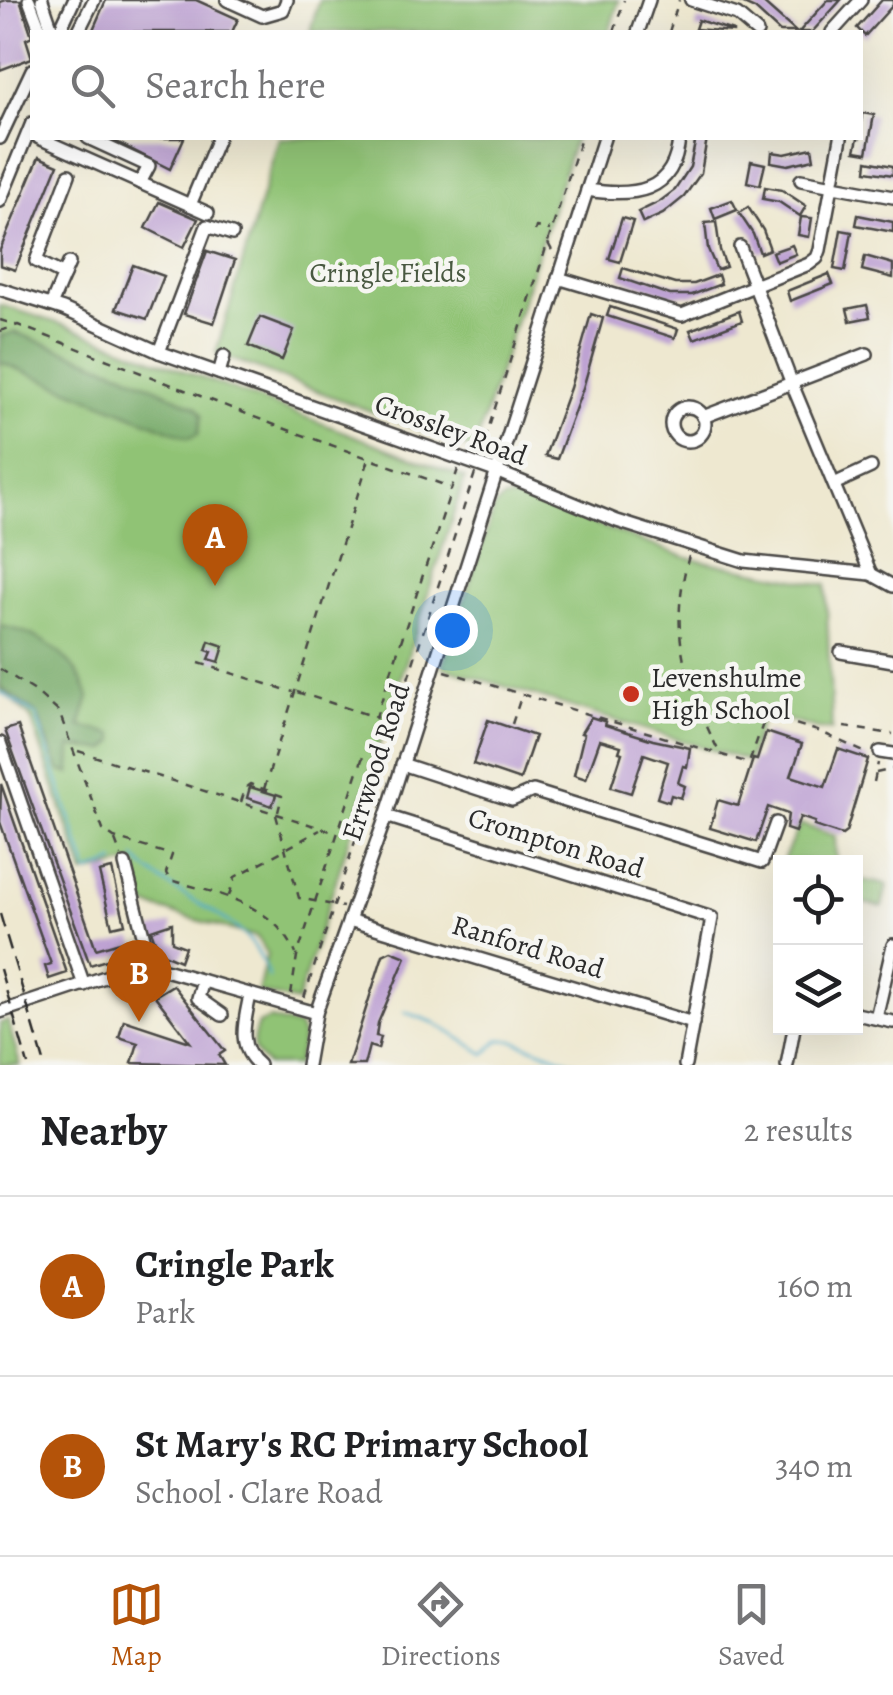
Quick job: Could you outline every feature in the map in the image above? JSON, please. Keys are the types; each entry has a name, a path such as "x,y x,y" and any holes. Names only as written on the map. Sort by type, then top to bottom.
{"street":[{"path":"29,0 40,30"},
{"path":"57,30 74,0"},
{"path":"79,30 94,0"},
{"path":"227,0 262,16 283,10 287,0"},
{"path":"639,30 649,0"},
{"path":"691,0 738,15 755,30"},
{"path":"834,30 861,0"},
{"path":"45,3 55,30"},
{"path":"0,138 30,74"},
{"path":"0,200 30,138"},
{"path":"48,140 208,213"},
{"path":"74,154 84,140"},
{"path":"90,140 149,166 140,183"},
{"path":"190,205 217,140"},
{"name":"Errwood Road","path":"307,1065 316,1012 386,816 603,140"},
{"path":"588,190 618,195 640,193 654,186 675,159 679,140"},
{"path":"558,278 682,315 817,258 842,140"},
{"path":"51,305 67,269 36,260 69,175"},
{"path":"801,180 893,196"},
{"path":"159,352 207,226 232,234"},
{"path":"740,247 870,574"},
{"name":"Crossley Road","path":"0,289 51,305 159,352 478,464 617,521 744,561 870,574 893,586"},
{"path":"703,417 867,354"},
{"path":"219,373 224,356"},
{"path":"834,484 871,467"},
{"path":"840,652 893,661"},
{"path":"0,744 84,984"},
{"path":"402,764 512,800 533,790 762,862 776,822"},
{"name":"Crompton Road","path":"386,816 712,918 693,1023"},
{"path":"125,864 151,966"},
{"name":"Ranford Road","path":"351,915 693,1023"},
{"path":"876,1018 893,945"},
{"path":"0,1012 132,968 151,966 316,1012"},
{"path":"203,980 198,998 222,1015"},
{"path":"250,995 242,1035 248,1056 259,1065"},
{"path":"863,1015 893,1022"},
{"path":"685,1065 693,1023"},
{"path":"787,1065 793,1035"}],"path":[{"path":"615,30 624,0"},
{"path":"670,30 678,0"},
{"path":"294,1007 334,904 580,140"},
{"path":"536,227 552,230"},
{"path":"0,320 451,488"},
{"path":"0,331 18,325"},
{"path":"264,789 370,458"},
{"path":"294,1007 297,956 462,459"},
{"path":"692,545 679,596 680,644 692,694 720,754"},
{"path":"199,663 377,718"},
{"path":"434,668 749,764 766,715 821,732 879,759 874,782"},
{"path":"0,669 59,712 101,826 114,838 125,864"},
{"path":"512,724 522,695"},
{"path":"844,726 893,734"},
{"path":"75,750 339,834"},
{"path":"876,773 893,769"},
{"path":"241,802 247,785 282,796 277,814 299,898 334,904 351,915"},
{"path":"229,897 235,877 322,828"},
{"path":"114,838 172,855 166,873 170,880 229,897 271,919 297,956"}],"green space":[{"path":"319,0 619,0 610,30 311,30"},
{"name":"Cringle Fields","path":"278,140 574,140 474,450 216,353"},
{"path":"0,305 64,325 465,478 297,1002 258,992 267,953 257,937 144,905 134,862 84,874 31,718 0,693"},
{"path":"14,332 124,373 196,407 202,415 198,434 189,438 0,362 0,337"},
{"path":"523,498 688,558 826,585 832,730 764,713 748,761 442,667 495,506 504,499"},
{"path":"0,626 29,634 66,659 89,697 80,726 113,734 115,741 106,750 71,747 70,774 59,770 37,714 0,687"},
{"path":"800,824 835,836 836,855 785,855"},
{"path":"863,880 887,885 882,907 863,903"},
{"path":"270,1019 299,1027 303,1037 297,1065 267,1065 255,1051 258,1024"},
{"path":"8,1021 20,1065 0,1065 0,1023"}],"building":[{"path":"20,0 30,30 26,39 30,59 0,70 0,2"},
{"path":"106,0 196,0 238,19 233,30 93,30"},
{"path":"735,0 760,0 794,30 778,30 755,9"},
{"path":"828,0 841,0 814,30 801,30"},
{"path":"882,0 893,0 893,5 865,36 857,28"},
{"path":"698,20 730,30 708,30 695,29"},
{"path":"863,113 874,115 867,153 855,151 858,140 863,140"},
{"path":"113,140 183,140 170,169"},
{"path":"696,140 707,140 701,173 684,197 663,214 643,223 638,212 675,190 690,167"},
{"path":"812,148 814,159 788,165 771,162 772,152 785,154"},
{"path":"39,157 58,165 15,270 0,265 0,250"},
{"path":"751,161 765,164 760,185 747,182"},
{"path":"867,161 893,166 893,175 866,171"},
{"path":"765,187 782,190 806,206 800,216 779,202 763,199"},
{"path":"732,200 737,210 715,219 711,208"},
{"path":"159,202 198,219 184,247 146,228"},
{"path":"748,207 770,249 760,253 739,213"},
{"path":"858,215 893,222 893,232 856,225"},
{"path":"801,217 812,218 809,237 798,235"},
{"path":"622,218 633,221 620,262 609,259"},
{"path":"716,222 726,267 717,270 708,249 705,223"},
{"path":"841,230 852,232 845,271 834,269"},
{"path":"792,245 796,254 776,262 772,252"},
{"path":"207,251 235,260 214,323 184,314"},
{"path":"865,256 893,264 893,278 862,270"},
{"path":"133,265 164,276 147,319 116,309"},
{"path":"623,268 675,284 694,284 718,275 721,284 692,295 670,295 620,278"},
{"path":"829,274 833,284 790,301 787,291"},
{"path":"867,305 870,317 850,321 847,309"},
{"path":"610,307 678,329 675,338 607,316"},
{"path":"739,311 742,321 694,339 690,330"},
{"path":"591,314 603,318 583,388 557,459 545,456 570,388"},
{"path":"260,317 294,330 282,360 248,346"},
{"path":"209,641 224,646 219,662 209,659"},
{"path":"591,717 606,722 605,725 690,748 687,767 683,766 678,783 685,786 681,798 671,795 669,802 657,798 668,762 644,754 631,793 611,787 621,746 600,740 586,779 574,775 584,734 581,733"},
{"path":"488,720 535,736 520,780 473,764"},
{"path":"18,726 96,949 133,938 133,952 90,965 5,730"},
{"path":"766,732 802,744 791,776 825,787 838,749 868,759 846,832 842,835 814,826 815,822 800,817 795,832 786,829 788,814 768,807 756,842 710,828 718,800 738,806"},
{"path":"1,784 67,973 49,979 45,966 51,964 0,822"},
{"path":"250,787 276,795 272,806 247,798"},
{"path":"112,869 125,924 112,927 99,872"},
{"path":"172,923 172,942 185,947 180,961 159,952 151,930"},
{"path":"391,951 406,957 378,1023 378,1049 369,1046 364,1065 348,1065 383,955"},
{"path":"173,985 225,1051 219,1055 225,1065 132,1063 138,1043 119,1037 124,1020 190,1042 155,996"}],"waterway":[{"path":"0,692 36,715 88,873 115,862"},
{"path":"135,858 162,881 238,930 251,942 269,977"},
{"path":"405,1012 435,1023 485,1054 499,1040 512,1040 581,1065"}],"railway":[{"path":"0,914 45,1065"},
{"path":"0,969 28,1065"}],"place":[{"name":"Cringle Park","path":"215,586"},
{"name":"Levenshulme High School","path":"631,694"},
{"name":"St Mary's RC Primary School","path":"139,1022"}]}
